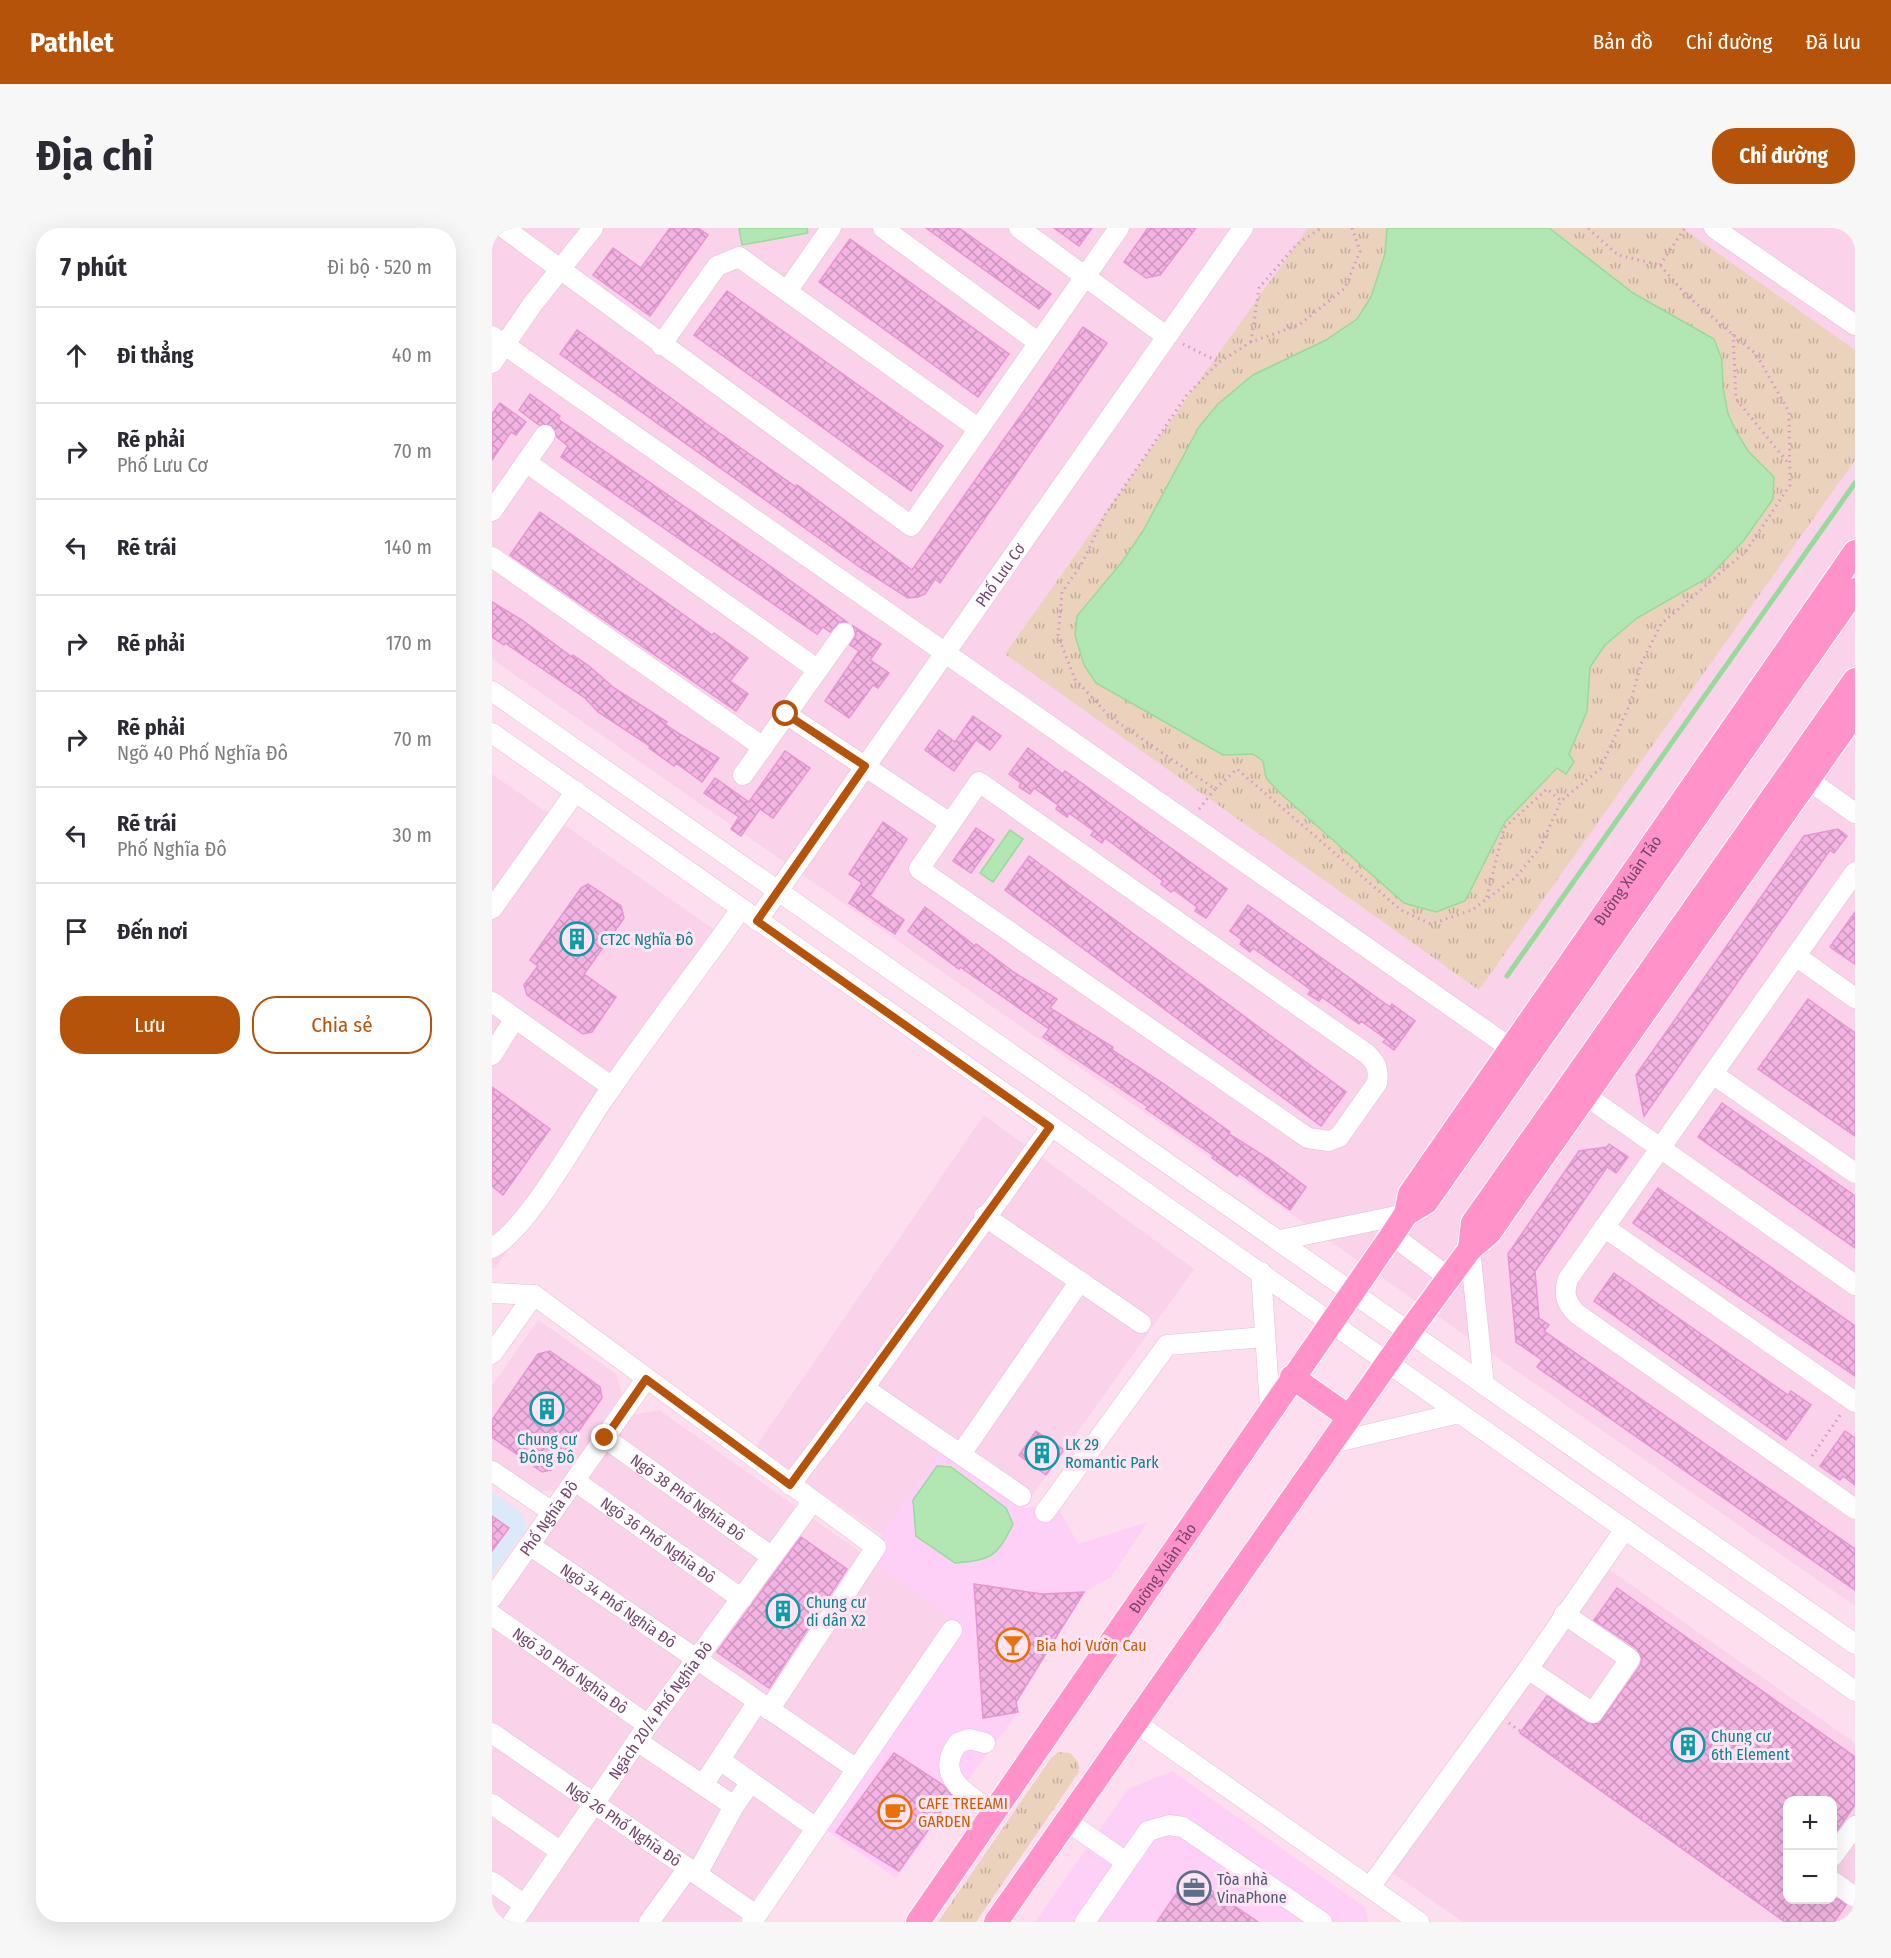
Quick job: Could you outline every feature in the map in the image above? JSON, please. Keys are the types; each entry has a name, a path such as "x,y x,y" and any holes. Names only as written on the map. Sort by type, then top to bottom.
{"main road":[{"name":"Đường Xuân Tảo","path":"1518,1054 1855,552"},
{"name":"Đường Xuân Tảo","path":"918,1922 995,1813 1270,1408 1407,1214 1410,1194 1518,1054 1855,590"},
{"path":"996,1922 1448,1277 1470,1249 1489,1233 1578,1091 1800,774 1855,680"},
{"path":"1800,774 1855,712"},
{"path":"1292,1377 1349,1417"}],"street":[{"path":"504,228 911,526 1119,228"},
{"path":"492,363 498,340 593,228"},
{"path":"787,291 831,228"},
{"path":"883,228 1039,343"},
{"path":"1019,228 1167,336"},
{"name":"Phố Lưu Cơ","path":"492,1248 505,1241 534,1204 612,1087 749,915 779,890 1244,228"},
{"path":"1714,228 1855,325"},
{"path":"661,345 717,266 739,258 979,429"},
{"path":"498,340 1518,1054"},
{"path":"492,511 545,435"},
{"path":"526,462 818,670"},
{"path":"492,557 763,747"},
{"path":"743,776 844,633"},
{"path":"492,691 1352,1290 1855,1644"},
{"path":"786,714 950,823"},
{"path":"492,733 1050,1127 1389,1361 1855,1691"},
{"path":"1800,774 1855,813"},
{"path":"979,782 1367,1054 1376,1064 1379,1072 1377,1083 1339,1137 1329,1141 1308,1138 919,870 950,823 979,782"},
{"path":"492,909 576,791"},
{"path":"1855,872 1568,1279 1565,1297 1569,1306 1855,1509"},
{"path":"1796,956 1855,998"},
{"path":"492,1002 612,1087"},
{"path":"492,1055 515,1018"},
{"path":"1713,1074 1855,1173"},
{"path":"1578,1091 1855,1286"},
{"path":"790,1485 864,1388 984,1216 1050,1127"},
{"path":"1280,1240 1407,1214"},
{"path":"984,1216 1141,1323"},
{"path":"1604,1227 1850,1405"},
{"path":"1392,1235 1448,1277"},
{"path":"1470,1249 1484,1385"},
{"path":"1261,1272 1270,1408"},
{"path":"961,1454 1080,1281"},
{"path":"492,1293 534,1295 876,1547 763,1707 703,1785"},
{"path":"492,1354 534,1295"},
{"path":"1045,1512 1167,1345 1265,1337"},
{"name":"Phố Nghĩa Đô","path":"492,1598 646,1379"},
{"path":"864,1388 1021,1496"},
{"path":"1332,1443 1460,1413"},
{"name":"Ngõ 38 Phố Nghĩa Đô","path":"605,1438 772,1557"},
{"path":"492,1471 552,1512"},
{"name":"Ngõ 36 Phố Nghĩa Đô","path":"574,1481 742,1599"},
{"name":"Ngách 20/4 Phố Nghĩa Đô","path":"513,1922 697,1657 813,1501"},
{"path":"1370,1887 1528,1669 1624,1529"},
{"name":"Ngõ 34 Phố Nghĩa Đô","path":"529,1545 697,1657 763,1707 855,1768"},
{"path":"1528,1669 1593,1713 1630,1659 1564,1614"},
{"name":"Ngõ 30 Phố Nghĩa Đô","path":"492,1615 643,1733 703,1785 734,1806"},
{"path":"754,1919 855,1768 952,1630"},
{"path":"1136,1723 1419,1922"},
{"name":"Ngõ 26 Phố Nghĩa Đô","path":"492,1733 692,1871 754,1919"},
{"path":"985,1743 969,1739 958,1743 952,1756 951,1773 960,1789 995,1813"},
{"path":"720,1761 816,1828"},
{"path":"649,1922 692,1871 751,1782"},
{"path":"492,1804 561,1852"},
{"path":"1067,1821 1126,1862"},
{"path":"1085,1922 1148,1831 1169,1825 1183,1827 1322,1922"},
{"path":"1837,1851 1855,1826"},
{"path":"492,1882 525,1905"},
{"path":"1837,1884 1855,1897"}],"path":[{"path":"1251,342 1259,288 1296,245 1321,228"},
{"path":"1352,228 1360,251 1345,288 1299,325 1251,342 1219,362 1180,405 1105,515 1082,565 1062,592 1058,636 1075,679 1110,717 1215,789 1237,769 1401,909 1431,924 1472,910 1515,878 1540,848 1561,801 1600,769 1630,704 1641,664 1661,624 1746,551 1790,484 1789,412 1756,354 1686,296 1660,265 1618,255 1588,228"},
{"path":"1660,265 1685,228"},
{"path":"1733,334 1736,399 1790,465"},
{"path":"1167,336 1219,362"},
{"path":"1487,899 1504,828 1547,789 1561,801"},
{"path":"1807,1462 1850,1405"},
{"path":"1496,1713 1788,1922"}],"shaded area":[{"path":"492,228 1855,228 1855,1606 492,659"},
{"path":"739,228 807,228 808,233 742,245"},
{"path":"1387,228 1549,228 1633,293 1714,339 1722,360 1723,388 1728,414 1748,451 1774,477 1773,499 1744,540 1709,577 1637,618 1605,645 1590,667 1587,711 1569,754 1574,762 1566,774 1557,768 1505,822 1465,901 1436,912 1404,903 1280,793 1266,778 1263,761 1253,754 1223,755 1096,683 1084,665 1075,635 1077,616 1122,562 1143,531 1199,427 1218,404 1253,375 1326,340 1357,319 1371,297 1385,254"},
{"path":"492,774 726,938 495,1268 492,1268"},
{"path":"1010,830 1023,839 993,882 980,873"},
{"path":"984,1115 1194,1269 1023,1508 941,1450 882,1535 755,1448"},
{"path":"538,1320 616,1374 622,1393 557,1490 536,1492 492,1461 492,1386"},
{"path":"659,1410 951,1616 738,1922 492,1922 492,1615 633,1415"},
{"path":"941,1450 1023,1508 1057,1505 1078,1544 1148,1522 1111,1577 1084,1592 1016,1702 1018,1712 896,1878 810,1819 950,1616 866,1557"},
{"path":"937,1466 951,1467 1006,1508 1013,1524 1002,1544 991,1555 977,1560 955,1563 916,1536 913,1500"},
{"path":"492,1492 523,1514 526,1529 492,1575"},
{"path":"1607,1568 1855,1743 1855,1922 1463,1922 1391,1872"},
{"path":"1172,1771 1366,1908 1368,1922 1035,1922 1128,1789"}],"green space":[{"path":"1308,228 1682,228 1855,350 1855,460 1479,990 1005,654"},
{"path":"1059,1752 1070,1753 1078,1762 1079,1772 976,1922 938,1922 1051,1758"}],"building":[{"path":"670,228 698,228 708,235 650,316 593,275 613,248 641,268"},
{"path":"926,228 959,228 1051,294 1039,309"},
{"path":"1054,228 1092,228 1079,246"},
{"path":"1148,228 1196,228 1160,275 1146,278 1124,262"},
{"path":"850,239 1009,354 978,397 819,282"},
{"path":"727,291 943,446 911,491 694,335"},
{"path":"1083,327 1107,343 940,583 935,579 925,594 908,598 861,568 560,354 577,330 796,487 797,485 912,570"},
{"path":"530,394 560,416 558,419 847,622 839,622 830,632 823,627 817,634 561,457 568,446 557,437 552,426 539,425 519,410"},
{"path":"500,403 526,422 516,435 511,432 492,460 492,414"},
{"path":"540,512 712,635 714,633 748,658 730,681 748,694 736,711 510,555"},
{"path":"492,602 522,620 572,657 573,655 589,666 614,688 667,722 665,724 678,733 719,758 702,782 676,763 674,766 649,748 650,746 598,712 585,698 505,643 504,645 492,637"},
{"path":"853,626 881,644 870,660 889,673 878,688 873,685 849,718 825,701 859,651 850,645 856,635"},
{"path":"973,716 1001,736 990,750 976,740 954,771 925,750 939,730 955,742"},
{"path":"1028,748 1063,774 1065,771 1227,889 1206,918 1195,911 1197,907 1174,890 1171,892 1161,884 1163,881 1105,838 1102,843 1091,835 1094,831 1069,813 1067,817 1056,809 1058,805 1034,788 1030,794 1019,787 1021,783 1009,774"},
{"path":"785,751 810,768 773,818 760,809 741,836 731,829 739,817 704,793 715,778 749,802"},
{"path":"883,822 907,839 870,896 904,920 895,934 849,903 862,883 849,874"},
{"path":"976,828 994,840 971,873 953,861"},
{"path":"1838,829 1847,836 1834,853 1830,850 1644,1116 1636,1075 1804,836"},
{"path":"1029,856 1346,1092 1321,1126 1005,890"},
{"name":"CT2C Nghĩa Đô","path":"588,884 621,906 624,918 584,974 616,997 592,1032 583,1034 527,995 524,985 538,966 530,960 581,888"},
{"path":"1248,905 1390,1007 1392,1004 1415,1021 1394,1050 1383,1042 1386,1039 1361,1021 1359,1024 1322,997 1319,1001 1308,994 1311,990 1288,973 1253,948 1250,952 1240,944 1242,940 1230,931"},
{"path":"925,907 975,946 976,944 1015,973 1057,999 1050,1008 1113,1047 1112,1050 1164,1084 1230,1132 1229,1134 1269,1159 1306,1187 1290,1210 1239,1173 1237,1176 1212,1158 1214,1156 1146,1109 1148,1107 1043,1037 1049,1029 960,967 959,969 908,931"},
{"path":"1855,912 1855,964 1830,947"},
{"path":"1808,999 1855,1033 1855,1136 1758,1069"},
{"path":"492,1087 550,1129 503,1195 492,1186"},
{"path":"1722,1103 1855,1196 1855,1248 1698,1137"},
{"path":"1609,1144 1628,1157 1616,1173 1607,1167 1535,1271 1539,1318 1549,1325 1544,1331 1855,1549 1855,1590 1537,1367 1542,1360 1516,1342 1508,1254 1579,1151 1607,1147"},
{"path":"1658,1188 1855,1326 1855,1376 1633,1223"},
{"path":"1614,1273 1788,1395 1791,1391 1811,1405 1786,1440 1594,1301"},
{"name":"Chung cư Đông Đô","path":"550,1351 600,1387 602,1398 551,1470 542,1472 492,1437 492,1420 538,1354"},
{"name":"LK 29 Romantic Park","path":"1036,1431 1064,1450 1046,1475 1019,1455"},
{"path":"1845,1431 1855,1438 1855,1485 1843,1476 1840,1480 1820,1466"},
{"path":"492,1516 509,1528 492,1551"},
{"name":"Chung cư di dân X2","path":"801,1537 847,1569 769,1688 717,1652"},
{"path":"974,1584 1042,1594 1084,1592 1016,1702 1018,1712 983,1718"},
{"name":"Chung cư 6th Element","path":"1617,1588 1855,1757 1855,1805 1837,1830 1837,1796 1783,1796 1783,1904 1837,1904 1838,1899 1846,1905 1834,1922 1785,1922 1520,1733 1547,1696 1587,1723 1599,1724 1640,1666 1642,1659 1637,1649 1594,1620"},
{"name":"CAFE TREEAMI GARDEN","path":"894,1753 943,1785 952,1796 899,1871 836,1832"},
{"name":"Tòa nhà VinaPhone","path":"1189,1875 1258,1922 1157,1922"}],"waterway":[{"path":"1507,976 1855,483"}],"place":[{"name":"CT2C Nghĩa Đô","path":"577,939"},
{"name":"Chung cư Đông Đô","path":"547,1409"},
{"name":"LK 29 Romantic Park","path":"1042,1453"},
{"name":"Chung cư di dân X2","path":"783,1611"},
{"name":"Bia hơi Vườn Cau","path":"1013,1645"},
{"name":"Chung cư 6th Element","path":"1688,1745"},
{"name":"CAFE TREEAMI GARDEN","path":"895,1812"},
{"name":"Tòa nhà VinaPhone","path":"1194,1888"}],"route":[{"path":"605,1438 646,1379 790,1485 864,1388 984,1216 1050,1127 757,921 865,766 786,714"}]}
